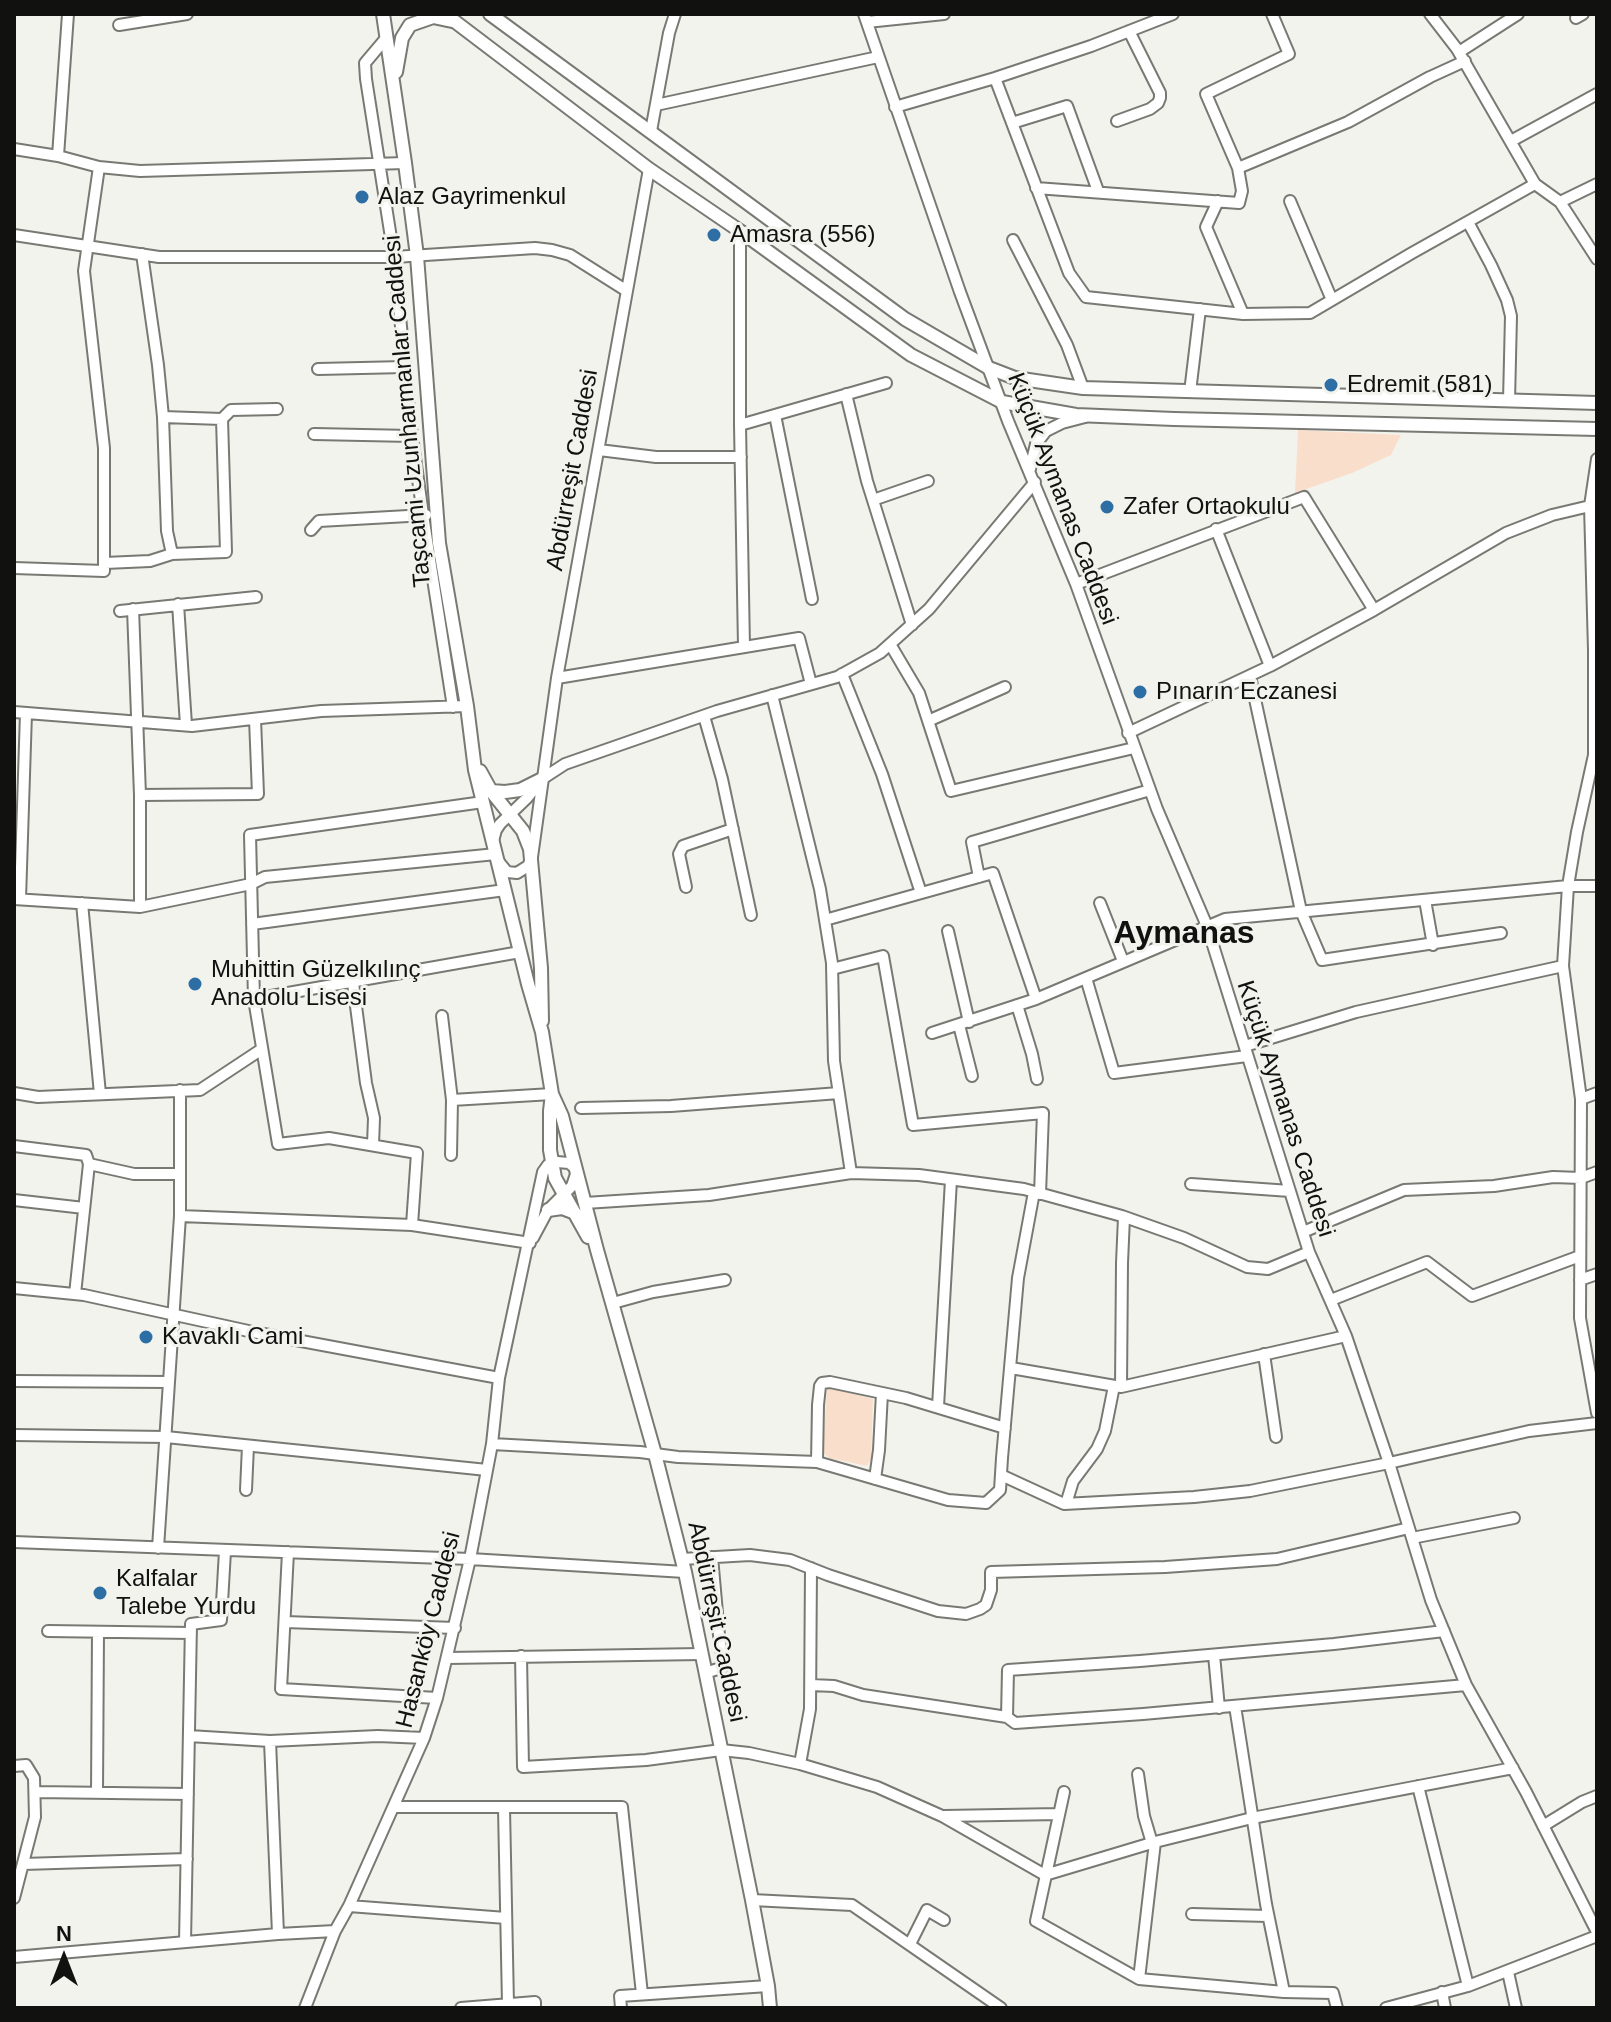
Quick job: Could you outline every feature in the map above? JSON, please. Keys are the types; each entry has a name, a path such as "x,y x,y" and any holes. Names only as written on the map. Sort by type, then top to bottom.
{"main road":[{"name":"Taşcami Uzunharmanlar Caddesi","path":"383,14 417,256 430,515 441,557 460,707 487,796 495,852"},
{"path":"490,14 905,319 989,368 1015,378 1083,388 1597,403"},
{"path":"394,83 402,38 410,25 433,17 450,18 649,169 911,355 1002,402 1091,416 1597,429"},
{"path":"487,796 520,790 542,779"},
{"name":"Taşcami Uzunharmanlar Caddesi","path":"487,796 509,814 527,837 532,857"},
{"name":"Abdürreşit Caddesi","path":"495,852 542,1032 552,1094 562,1116 684,1566 752,1900 770,2008"},
{"name":"Abdürreşit Caddesi","path":"532,857 541,968 542,1032"},
{"name":"Abdürreşit Caddesi","path":"552,1094 548,1167 597,1250"},
{"path":"548,1210 562,1208 577,1215"}],"street":[{"path":"58,156 68,14"},
{"path":"119,25 187,14"},
{"path":"651,131 675,14"},
{"path":"865,18 944,14"},
{"path":"895,107 995,78 1173,14"},
{"path":"1036,188 1239,203 1242,191 1238,168 1206,94 1289,54 1272,14"},
{"path":"1430,14 1462,56 1535,184 1560,202 1597,259"},
{"path":"1238,168 1348,122 1430,77 1518,14"},
{"name":"Küçük Aymanas Caddesi","path":"865,18 989,368 1076,584 1150,790 1207,926 1309,1252 1346,1336 1431,1600 1466,1685 1513,1768 1597,1934"},
{"path":"1117,121 1150,109 1160,98 1129,31"},
{"path":"311,530 319,521 430,515 412,436 394,257 366,79 365,63 387,37"},
{"path":"656,105 878,57"},
{"path":"995,78 1069,273 1086,297 1243,314 1310,313 1535,184"},
{"path":"1511,141 1597,94"},
{"path":"1012,123 1067,106 1098,191"},
{"path":"14,149 99,167 140,171 405,163"},
{"path":"14,568 104,571 104,448 84,271 99,167"},
{"name":"Abdürreşit Caddesi","path":"532,857 557,678 649,169"},
{"path":"1560,202 1597,184"},
{"path":"1218,201 1206,227 1243,314"},
{"path":"1290,201 1332,300"},
{"path":"1468,222 1502,289 1511,316 1509,401"},
{"path":"740,231 744,647"},
{"path":"14,235 159,257 394,257 535,248 570,255 627,291"},
{"path":"1013,240 1067,345 1083,388"},
{"path":"142,254 158,365 167,531 172,554"},
{"path":"1190,392 1200,309"},
{"path":"318,369 405,367"},
{"path":"740,425 886,383"},
{"path":"846,394 873,500 912,625"},
{"path":"105,563 150,561 172,554 226,552 222,419 231,410 277,409"},
{"path":"775,415 812,599"},
{"path":"532,857 525,869 517,873 507,872 495,852 496,830 542,779 565,764 704,716 842,674 880,653 929,609 1032,476 1036,444 1046,431 1062,423 1091,416"},
{"path":"163,417 222,419"},
{"path":"314,434 412,436"},
{"path":"599,450 656,457 741,457"},
{"path":"1597,459 1590,506 1596,650 1594,755 1568,886 1563,966 1581,1099 1580,1318 1597,1413"},
{"path":"873,500 928,481"},
{"path":"1076,584 1304,497 1374,610"},
{"path":"1128,733 1270,666 1506,533 1552,515 1590,506"},
{"path":"1216,529 1270,666"},
{"path":"120,611 256,597"},
{"path":"178,604 186,725"},
{"path":"133,609 140,795 140,907"},
{"path":"557,678 799,638 811,684"},
{"path":"890,644 919,693 951,791 1134,748"},
{"path":"842,674 882,774 921,893"},
{"path":"1250,676 1301,911 1322,960 1501,933"},
{"path":"928,721 1005,687"},
{"path":"772,695 820,889 832,969 834,1061 851,1173"},
{"path":"14,712 186,725 321,711 460,707"},
{"path":"26,713 17,899 140,907 251,884 265,877 495,852"},
{"path":"704,716 722,779 751,915"},
{"path":"140,795 258,794 255,719"},
{"path":"979,877 972,842 1150,790"},
{"path":"412,1225 417,1153 329,1138 278,1144 254,999 250,835 487,796"},
{"path":"686,887 679,854 683,846 733,829"},
{"path":"825,920 993,873 1036,999"},
{"path":"932,1033 1036,999 1225,919 1568,886 1597,886"},
{"path":"252,924 505,890"},
{"path":"1425,900 1433,945"},
{"path":"82,903 100,1094"},
{"path":"1100,903 1123,961"},
{"path":"948,931 972,1076"},
{"path":"254,999 520,952"},
{"path":"492,1444 678,1457 817,1462 948,1500 986,1503 1000,1490 1018,1278 1037,1193 1043,1113 913,1125 883,956 832,969"},
{"path":"1086,978 1114,1073 1246,1051 1356,1012 1563,966"},
{"path":"353,983 366,1083 374,1118 373,1145"},
{"path":"1017,1005 1037,1079"},
{"path":"442,1016 452,1100 451,1155"},
{"path":"14,1093 38,1097 200,1090 262,1049"},
{"path":"158,1548 180,1216 180,1090"},
{"path":"581,1108 671,1106 839,1093"},
{"path":"1581,1099 1597,1093"},
{"path":"452,1100 552,1094"},
{"path":"14,1146 86,1155 89,1164 75,1294"},
{"path":"548,1167 565,1162 575,1170"},
{"path":"89,1164 134,1174 180,1174"},
{"name":"Hasanköy Caddesi","path":"305,2008 335,1931 424,1738 437,1698 470,1559 492,1444 499,1378 530,1243 533,1216 548,1167"},
{"name":"Hasanköy Caddesi","path":"530,1243 548,1210 572,1186 575,1170"},
{"path":"1303,1232 1404,1190 1494,1186 1553,1177 1581,1178 1597,1172"},
{"path":"585,1203 709,1195 851,1173 919,1175 1037,1193 1124,1217 1184,1238 1247,1267 1268,1269 1309,1252"},
{"path":"938,1407 951,1180"},
{"path":"1191,1184 1290,1191"},
{"path":"14,1200 84,1208"},
{"path":"180,1216 412,1225 530,1243"},
{"path":"1066,1504 1073,1481 1097,1449 1105,1431 1118,1386 1124,1217"},
{"path":"1331,1300 1427,1262 1472,1296 1580,1256"},
{"path":"1580,1280 1597,1274"},
{"path":"613,1303 653,1292 725,1280"},
{"path":"14,1288 75,1294 253,1332 499,1378"},
{"path":"1011,1368 1118,1386 1346,1336"},
{"path":"1264,1354 1276,1437"},
{"path":"14,1381 169,1382"},
{"path":"817,1462 818,1405 822,1383 882,1393 1005,1428"},
{"path":"875,1479 882,1393"},
{"path":"1001,1475 1066,1504 1194,1497 1250,1491 1529,1431 1597,1423"},
{"path":"14,1435 166,1437 487,1470"},
{"path":"246,1490 248,1446"},
{"path":"14,1542 684,1566 712,1557 750,1555 790,1560 938,1611 966,1614 986,1605 991,1590 991,1572 1165,1567 1277,1559 1410,1533 1514,1518"},
{"path":"185,1942 191,1624 221,1620 225,1551"},
{"path":"288,1552 281,1689 437,1698"},
{"path":"705,1673 724,1667 712,1557"},
{"path":"800,1764 810,1709 811,1568"},
{"path":"285,1622 455,1628"},
{"path":"48,1631 191,1633"},
{"path":"1007,1717 1008,1670 1214,1655 1444,1631"},
{"path":"97,1793 98,1632"},
{"path":"448,1658 701,1654"},
{"path":"1214,1655 1219,1708"},
{"path":"521,1656 523,1767 646,1760 721,1750 749,1753 800,1764 877,1787 942,1816 1045,1875 1154,1842 1252,1818 1513,1768"},
{"path":"811,1685 834,1686 863,1695 1007,1717 1015,1723 1466,1685"},
{"path":"1235,1706 1268,1916 1284,1992"},
{"path":"189,1736 270,1741 378,1736 424,1738"},
{"path":"270,1741 278,1934"},
{"path":"14,1766 26,1765 34,1778 35,1792 35,1817 14,1898"},
{"path":"1138,1774 1144,1816 1154,1842 1139,1979"},
{"path":"1418,1786 1468,1986"},
{"path":"35,1792 188,1794"},
{"path":"1064,1792 1036,1921 1139,1979 1284,1992 1333,1993 1337,2008"},
{"path":"1543,1826 1597,1796"},
{"path":"394,1807 622,1807 642,1994"},
{"path":"504,1808 508,2004"},
{"path":"942,1816 1059,1814"},
{"path":"23,1864 187,1859"},
{"path":"752,1900 852,1905 1001,2008"},
{"path":"349,1906 506,1918"},
{"path":"910,1944 927,1910 944,1920"},
{"path":"1192,1914 1268,1916"},
{"path":"14,1957 335,1931"},
{"path":"1386,2008 1508,1972 1597,1934"},
{"path":"1508,1972 1516,2008"},
{"path":"621,2008 620,1996 768,1986"},
{"path":"1442,1992 1445,2008"},
{"path":"461,2008 535,2002 535,2008"}],"shaded area":[{"path":"1298,430 1401,435 1391,455 1295,493"},
{"path":"827,1387 873,1399 871,1459 867,1466 829,1458 823,1452"}],"place":[{"name":"Alaz Gayrimenkul","path":"362,197"},
{"name":"Amasra (556)","path":"714,235"},
{"name":"Edremit (581)","path":"1331,385"},
{"name":"Zafer Ortaokulu","path":"1107,507"},
{"name":"Pınarın Eczanesi","path":"1140,692"},
{"name":"Muhittin Güzelkılınç Anadolu Lisesi","path":"195,984"},
{"name":"Kavaklı Cami","path":"146,1337"},
{"name":"Kalfalar Talebe Yurdu","path":"100,1593"}],"district":[{"name":"Aymanas","path":"1184,934"}]}
